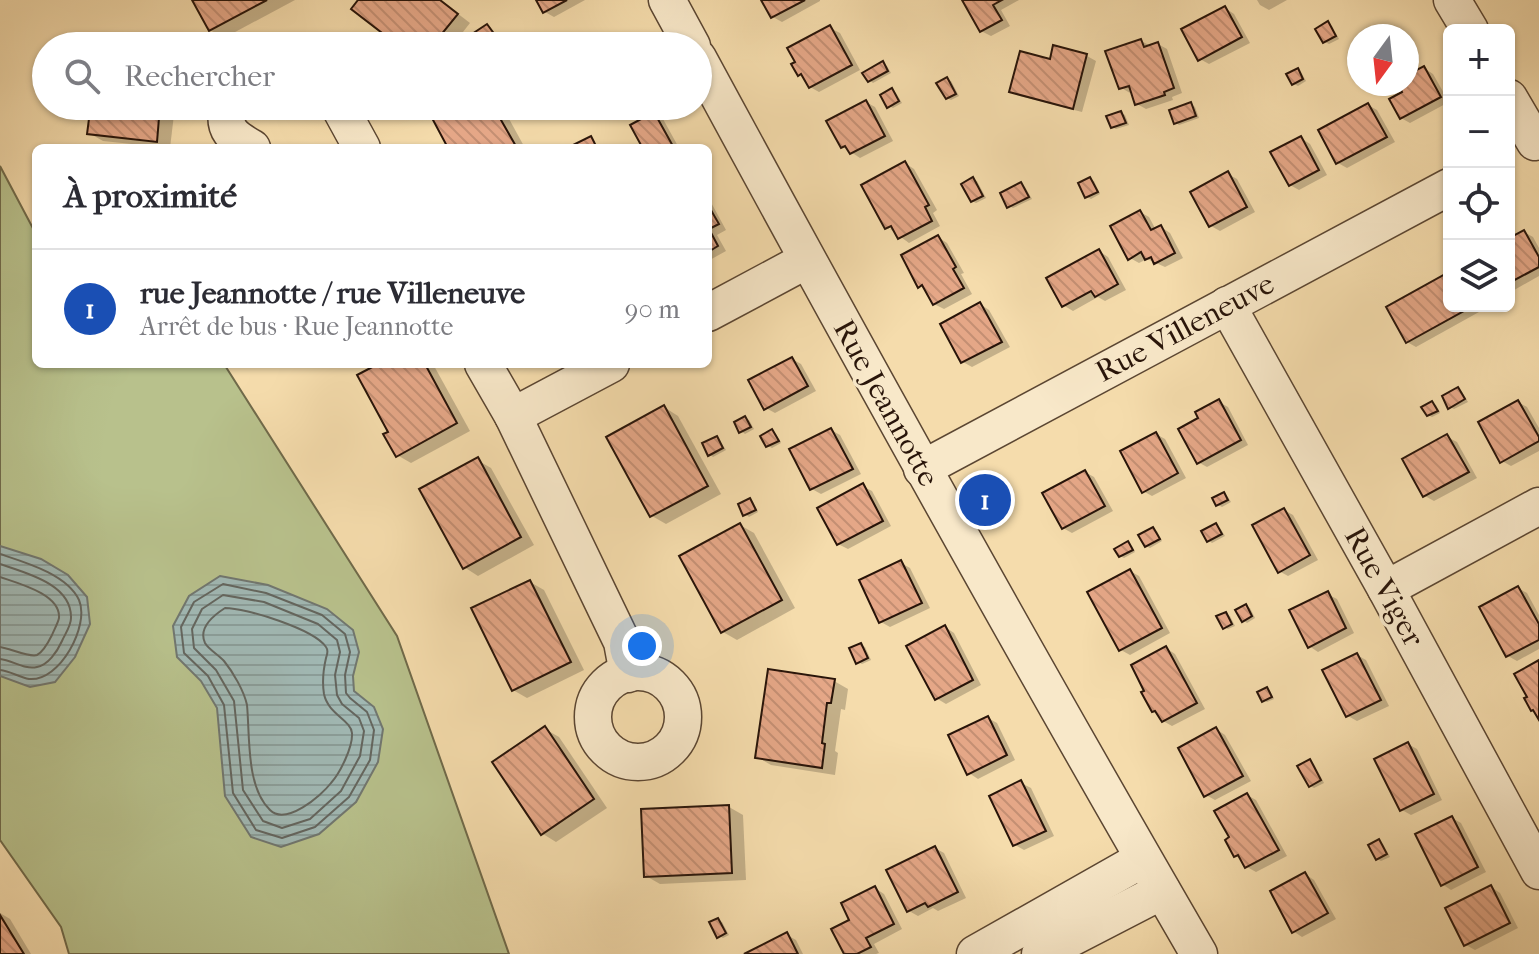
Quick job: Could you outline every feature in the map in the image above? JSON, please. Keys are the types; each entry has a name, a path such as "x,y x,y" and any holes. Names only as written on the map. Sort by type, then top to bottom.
{"street":[{"path":"667,0 684,32"},
{"path":"1452,0 1466,24"},
{"name":"Rue Jeannotte","path":"712,84 922,469 1199,954"},
{"path":"1515,113 1528,146"},
{"path":"226,120 229,132 245,144"},
{"path":"347,120 360,144"},
{"name":"Rue Villeneuve","path":"922,469 1443,190"},
{"path":"712,311 807,260"},
{"name":"Rue Viger","path":"1227,305 1539,871"},
{"path":"485,368 513,416 622,642 628,674"},
{"path":"513,416 603,368"},
{"path":"1386,589 1539,506"},
{"path":"975,954 1143,859"},
{"path":"1040,954 1162,891"}],"green space":[{"path":"0,166 32,226 32,368 227,368 397,636 509,954 69,954 61,927 0,840"}],"water":[{"path":"0,546 41,559 68,575 87,597 90,624 75,657 55,682 30,687 0,676"},
{"path":"220,576 268,585 327,609 353,630 359,652 353,676 354,691 374,707 383,729 378,762 356,802 319,834 281,847 251,837 225,796 217,708 201,681 177,657 173,626 189,596"}],"building":[{"path":"192,0 267,0 209,31"},
{"path":"358,0 440,0 458,14 443,32 381,32 351,9"},
{"path":"536,0 567,0 543,13"},
{"path":"761,0 805,0 771,18"},
{"path":"962,0 1002,0 993,5 1002,20 980,32"},
{"path":"1225,6 1242,37 1198,61 1181,29"},
{"path":"1328,21 1336,36 1323,43 1315,29"},
{"path":"487,24 493,32 475,32"},
{"path":"830,25 852,65 809,88 791,64 795,62 787,48"},
{"path":"1141,39 1144,47 1158,42 1174,88 1164,92 1165,95 1135,105 1129,86 1119,89 1105,51"},
{"path":"1053,45 1087,54 1073,109 1009,92 1020,51 1050,59"},
{"path":"883,61 888,71 868,82 862,73"},
{"path":"1424,66 1441,97 1400,119 1389,99 1395,96 1419,96 1419,69"},
{"path":"1298,68 1303,79 1292,85 1286,74"},
{"path":"947,77 956,94 946,99 936,83"},
{"path":"892,88 899,101 887,108 880,95"},
{"path":"866,100 885,136 850,154 845,146 841,148 826,121"},
{"path":"1191,102 1196,116 1174,124 1169,110"},
{"path":"1368,103 1387,137 1336,164 1318,130"},
{"path":"1121,111 1126,123 1111,128 1106,116"},
{"path":"89,120 159,120 157,142 87,134"},
{"path":"433,120 501,120 515,144 446,144"},
{"path":"639,120 658,120 672,144 640,144 630,125"},
{"path":"591,136 595,144 575,144"},
{"path":"1301,136 1319,170 1289,186 1270,152"},
{"path":"905,161 929,205 925,207 932,221 898,239 891,226 885,229 861,185"},
{"path":"1228,171 1247,207 1209,227 1190,192"},
{"path":"973,177 983,196 971,202 961,184"},
{"path":"1090,177 1098,192 1085,198 1078,183"},
{"path":"1021,182 1029,197 1007,208 1000,193"},
{"path":"1140,210 1151,230 1161,225 1175,253 1154,264 1151,257 1145,260 1141,252 1128,260 1110,226"},
{"path":"712,212 719,224 712,228"},
{"path":"1524,230 1539,257 1539,267 1515,280 1515,240 1515,235"},
{"path":"712,235 718,246 712,250"},
{"path":"938,235 964,288 933,305 922,285 918,288 901,255"},
{"path":"1099,249 1118,284 1095,297 1091,291 1062,307 1046,278"},
{"path":"1443,275 1443,312 1462,312 1406,343 1386,307"},
{"path":"980,302 1002,342 961,363 940,324"},
{"path":"792,357 808,386 764,410 748,380"},
{"path":"370,368 427,368 457,423 396,457 383,434 388,432 357,375"},
{"path":"1458,387 1465,399 1448,409 1442,396"},
{"path":"1219,399 1241,440 1197,464 1178,429 1198,418 1195,412"},
{"path":"1518,400 1539,441 1500,463 1478,422"},
{"path":"1432,401 1438,411 1427,416 1421,407"},
{"path":"664,405 708,486 650,517 606,437"},
{"path":"745,416 751,427 739,433 734,422"},
{"path":"831,428 853,469 810,490 789,449"},
{"path":"772,429 779,441 766,447 760,436"},
{"path":"1156,432 1178,473 1142,493 1120,451"},
{"path":"1447,434 1469,472 1423,497 1402,459"},
{"path":"717,436 723,448 708,456 702,443"},
{"path":"478,457 521,537 463,569 419,489"},
{"path":"1085,470 1105,506 1062,529 1042,493"},
{"path":"863,483 883,521 837,545 817,508"},
{"path":"1224,492 1228,500 1216,506 1212,498"},
{"path":"750,498 756,510 743,516 738,504"},
{"path":"1284,508 1310,555 1278,573 1252,525"},
{"path":"740,523 782,600 721,633 679,556"},
{"path":"1216,523 1222,534 1207,542 1201,531"},
{"path":"1153,527 1160,539 1145,547 1138,535"},
{"path":"1128,541 1133,550 1119,557 1114,549"},
{"path":"901,560 922,603 879,623 859,580"},
{"path":"1130,569 1162,628 1119,651 1087,592"},
{"path":"530,580 571,662 512,691 471,608"},
{"path":"1518,586 1539,624 1539,640 1506,657 1479,607"},
{"path":"1328,591 1346,628 1308,648 1289,610"},
{"path":"1246,604 1252,616 1242,622 1235,610"},
{"path":"1226,612 1232,624 1223,629 1216,616"},
{"path":"945,625 973,680 935,700 906,646"},
{"path":"861,643 868,658 856,664 849,648"},
{"path":"1166,646 1197,703 1162,722 1155,711 1152,712 1141,692 1144,691 1131,665"},
{"path":"1357,653 1381,700 1346,717 1322,670"},
{"path":"1539,660 1539,720 1531,711 1514,674"},
{"path":"768,669 835,679 831,703 827,703 822,768 755,758"},
{"path":"1267,687 1272,697 1262,702 1257,692"},
{"path":"988,716 1007,755 967,775 948,735"},
{"path":"545,726 594,799 541,835 492,762"},
{"path":"1216,727 1243,776 1204,797 1178,748"},
{"path":"1408,742 1434,794 1400,811 1374,759"},
{"path":"1310,759 1321,780 1309,787 1297,766"},
{"path":"1021,780 1046,831 1013,846 989,796"},
{"path":"1247,793 1279,850 1245,868 1238,855 1234,857 1225,840 1229,837 1214,811"},
{"path":"729,805 732,873 644,877 641,809"},
{"path":"1452,816 1478,867 1441,886 1415,834"},
{"path":"1379,839 1387,854 1376,860 1368,845"},
{"path":"935,846 958,892 928,907 925,903 907,912 886,870"},
{"path":"1305,872 1328,913 1292,933 1270,891"},
{"path":"1491,885 1510,923 1464,946 1445,908"},
{"path":"875,886 894,924 866,938 871,947 857,954 844,954 831,929 849,920 841,903"},
{"path":"0,915 24,954 0,954"},
{"path":"718,918 726,933 717,938 709,922"},
{"path":"787,932 798,954 744,954"}],"place":[{"name":"rue Jeannotte / rue Villeneuve","path":"985,500"}]}
